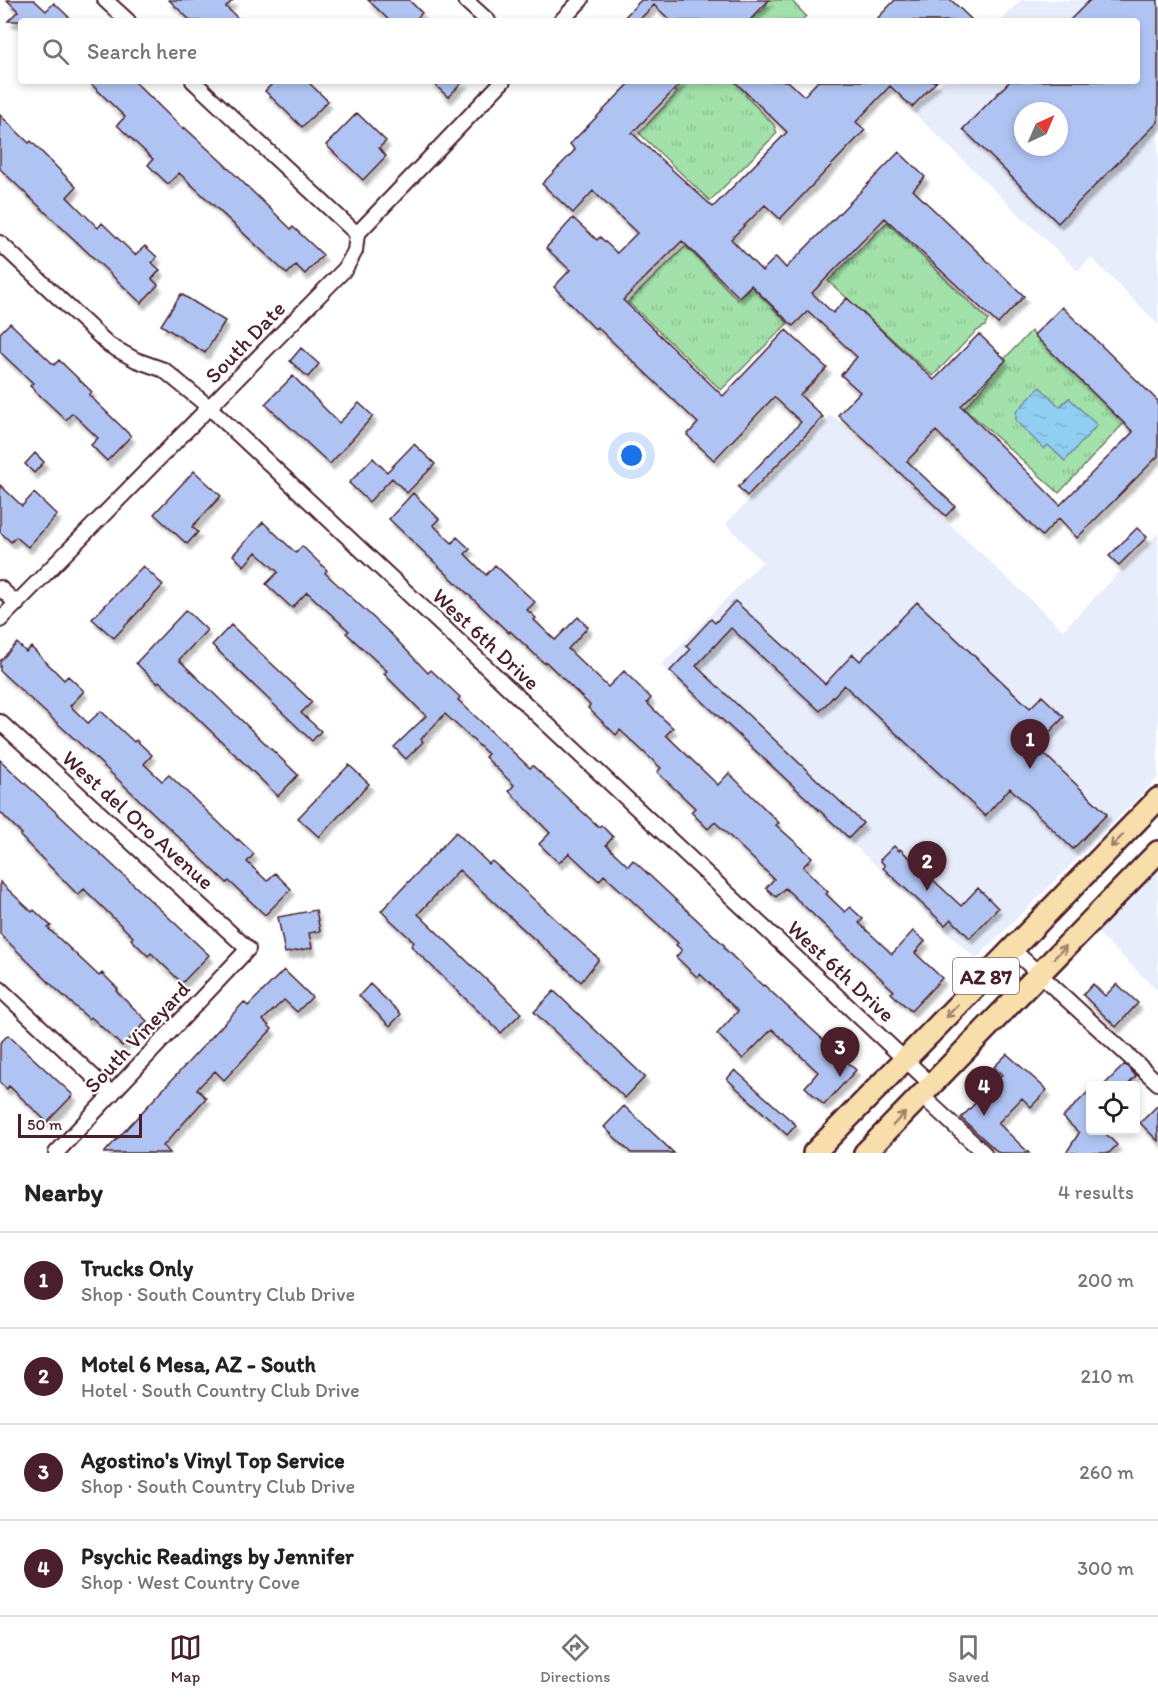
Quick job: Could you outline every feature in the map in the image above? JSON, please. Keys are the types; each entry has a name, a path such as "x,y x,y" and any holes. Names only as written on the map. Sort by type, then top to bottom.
{"main road":[{"name":"AZ 87","path":"814,1153 1158,799"},
{"name":"AZ 87","path":"865,1153 1158,852"}],"street":[{"path":"105,0 125,18"},
{"path":"465,0 485,18"},
{"path":"564,18 581,0"},
{"path":"196,84 357,234"},
{"name":"South Date","path":"0,620 345,269 355,251 357,234 500,84"},
{"name":"West 6th Drive","path":"0,243 109,345 136,360 164,370 210,408 905,1059 926,1089 984,1153"},
{"path":"0,588 17,604"},
{"name":"West del Oro Avenue","path":"0,722 248,949"},
{"name":"South Vineyard","path":"56,1153 248,949"},
{"path":"1012,949 1158,1083"},
{"path":"0,989 112,1094"}],"shaded area":[{"path":"1021,0 1158,0 1158,324 1091,258 1078,271 913,112 940,84 1140,84 1140,18 1004,18"},
{"path":"831,414 1063,630 1158,533 1158,778 976,959 661,665 762,562 726,524"},
{"path":"1158,870 1158,991 1097,932"}],"green space":[{"path":"769,0 791,0 806,16 804,18 752,18 763,10"},
{"path":"680,84 739,84 746,91 746,96 774,125 777,133 710,201 639,133 677,93 675,90"},
{"path":"887,222 988,320 985,326 975,332 933,376 828,281"},
{"path":"686,246 738,300 751,286 788,323 721,390 628,302"},
{"path":"1031,331 1124,423 1059,493 964,408 989,381 987,377","holes":["1070,398 1065,461 1048,444 1044,448 1030,434"]}],"water":[{"path":"1040,387 1060,407 1069,398 1097,425 1065,461 1048,445 1044,449 1016,421 1016,412"}],"building":[{"path":"7,0 34,0 46,11 54,3 70,18 18,18 18,21 8,21 18,11"},
{"path":"169,0 233,0 226,7 238,18 188,18"},
{"path":"368,0 409,0 422,13 417,18 387,18"},
{"path":"641,0 769,0 752,18 668,18 654,5 641,18 624,18"},
{"path":"895,0 951,0 970,18 878,18"},
{"path":"1090,0 1158,0 1158,122 1058,223 963,129 1007,84 1140,84 1140,18 1072,18"},
{"path":"91,84 137,84 291,229 293,227 323,255 305,274 296,265 287,274 179,173 168,184 148,165 153,159 117,125 125,117"},
{"path":"272,84 310,84 328,101 302,127 265,91"},
{"path":"434,84 461,84 448,97"},
{"path":"629,84 680,84 632,133 713,207 787,132 737,84 791,84 804,96 815,84 934,84 912,107 890,86 856,122 865,130 780,219 765,205 731,239 762,271 776,257 786,268 899,152 925,177 913,190 1024,296 998,324 885,218 812,293 833,313 847,298 934,380 979,334 1006,360 961,406 1060,505 1133,432 1034,335 1062,307 1158,401 1158,456 1077,538 1059,518 1042,536 936,431 907,461 955,506 946,516 838,415 860,392 841,375 857,357 808,311 793,326 751,285 739,297 682,241 623,300 723,396 786,330 827,368 800,395 823,417 747,496 738,487 801,422 774,397 714,460 687,435 698,423 597,327 595,329 554,287 570,270 546,248 573,218 597,240 600,237 617,253 637,233 593,191 573,213 542,184 575,150 570,144"},
{"path":"357,113 386,141 379,148 386,156 363,180 326,145"},
{"path":"0,115 29,143 31,141 76,187 67,197 98,228 102,223 135,255 145,246 157,257 152,263 160,270 152,279 158,285 141,303 0,169"},
{"path":"181,294 225,321 205,353 161,325"},
{"path":"10,323 54,365 59,360 92,392 89,395 131,436 107,461 91,445 98,438 72,413 66,420 30,386 33,383 0,352 0,333"},
{"path":"301,348 319,364 308,377 290,361"},
{"path":"293,376 339,423 359,403 373,416 330,464 265,404"},
{"path":"414,444 435,464 407,493 392,478 369,502 349,483 373,458 387,472"},
{"path":"35,453 44,462 34,473 25,464"},
{"path":"194,471 221,496 192,527 198,532 187,544 154,514"},
{"path":"0,485 22,506 34,493 57,515 28,547 16,537 11,542 0,532"},
{"path":"413,493 439,519 433,525 452,543 457,537 470,549 465,554 486,575 495,565 535,602 527,610 555,640 578,617 588,627 568,649 608,687 624,671 651,698 647,703 673,728 666,735 718,785 729,773 779,823 776,825 812,857 803,867 828,892 826,894 845,912 850,907 863,919 859,923 892,954 913,931 925,941 915,953 942,978 911,1011 891,993 894,991 785,888 776,897 766,888 774,879 715,822 708,829 691,812 695,808 657,772 661,768 620,730 616,735 588,708 590,705 546,662 544,663 510,631 509,633 389,519"},
{"path":"263,522 296,553 302,546 327,570 325,573 392,635 428,673 431,670 460,697 458,700 530,768 533,766 599,827 601,825 613,837 606,845 628,866 633,860 725,946 724,948 763,986 856,1070 824,1105 805,1087 818,1072 772,1029 743,1059 717,1034 738,1011 700,974 697,977 676,957 682,950 676,945 678,943 604,875 599,881 569,853 559,863 539,844 550,833 509,791 514,785 485,757 488,754 445,714 406,759 394,747 426,716 384,674 387,671 346,633 349,631 307,592 292,608 266,584 278,572 256,552 244,566 233,555"},
{"path":"1137,528 1147,537 1119,565 1109,556"},
{"path":"143,566 163,585 114,638 92,619"},
{"path":"735,601 825,684 853,654 860,661 917,602 1030,708 1042,696 1064,717 1036,746 1107,814 1073,849 1010,788 985,816 844,685 820,711 731,628 696,666 863,823 849,838 670,671 690,650 686,646 711,619 715,623"},
{"path":"186,610 207,630 179,660 298,775 278,796 159,681 157,683 136,663"},
{"path":"231,625 312,702 301,713 321,731 312,741 212,645"},
{"path":"17,643 26,652 31,647 64,680 68,676 84,691 70,706 88,723 101,711 134,742 136,740 152,755 144,764 162,781 169,775 254,854 247,862 267,881 275,873 291,889 265,915 229,881 227,883 0,671 0,661"},
{"path":"0,760 209,955 182,983 151,953 148,956 131,939 133,937 84,889 78,895 20,836 22,834 0,812"},
{"path":"349,765 369,784 319,837 298,818"},
{"path":"456,832 489,864 492,861 599,959 581,982 459,870 418,914 521,1013 501,1033 411,946 414,942 381,911"},
{"path":"894,846 961,906 978,888 998,908 970,938 951,919 945,925 883,868 885,866 880,860"},
{"path":"0,882 32,912 34,910 51,926 48,928 99,976 102,973 118,989 116,991 147,1021 122,1046 55,988 0,934"},
{"path":"316,910 320,931 309,933 312,948 285,953 278,917"},
{"path":"284,970 312,997 297,1012 284,1000 263,1020 272,1029 224,1080 215,1071 197,1089 206,1098 163,1146 170,1153 104,1153 244,1002 248,1006"},
{"path":"370,984 401,1014 390,1026 359,996"},
{"path":"1093,984 1105,996 1117,984 1138,1003 1116,1027 1083,995"},
{"path":"554,991 645,1077 625,1098 534,1012"},
{"path":"8,1035 73,1095 47,1122 9,1086 7,1089 0,1083 0,1043"},
{"path":"1007,1054 1047,1090 1031,1107 1022,1098 998,1123 1029,1153 999,1153 961,1118 1002,1075 994,1067"},
{"path":"1125,1064 1136,1076 1132,1081 1108,1081"},
{"path":"735,1070 796,1125 787,1135 727,1079"},
{"path":"1086,1094 1086,1135 1107,1135 1117,1145 1109,1153 1066,1153 1079,1133 1063,1117"},
{"path":"1158,1105 1158,1141 1140,1123"},
{"path":"624,1106 674,1153 631,1153 604,1127"}],"place":[{"name":"Trucks Only","path":"1030,769"},
{"name":"Motel 6 Mesa, AZ - South","path":"927,891"},
{"name":"Agostino's Vinyl Top Service","path":"840,1077"},
{"name":"Psychic Readings by Jennifer","path":"984,1116"}]}
